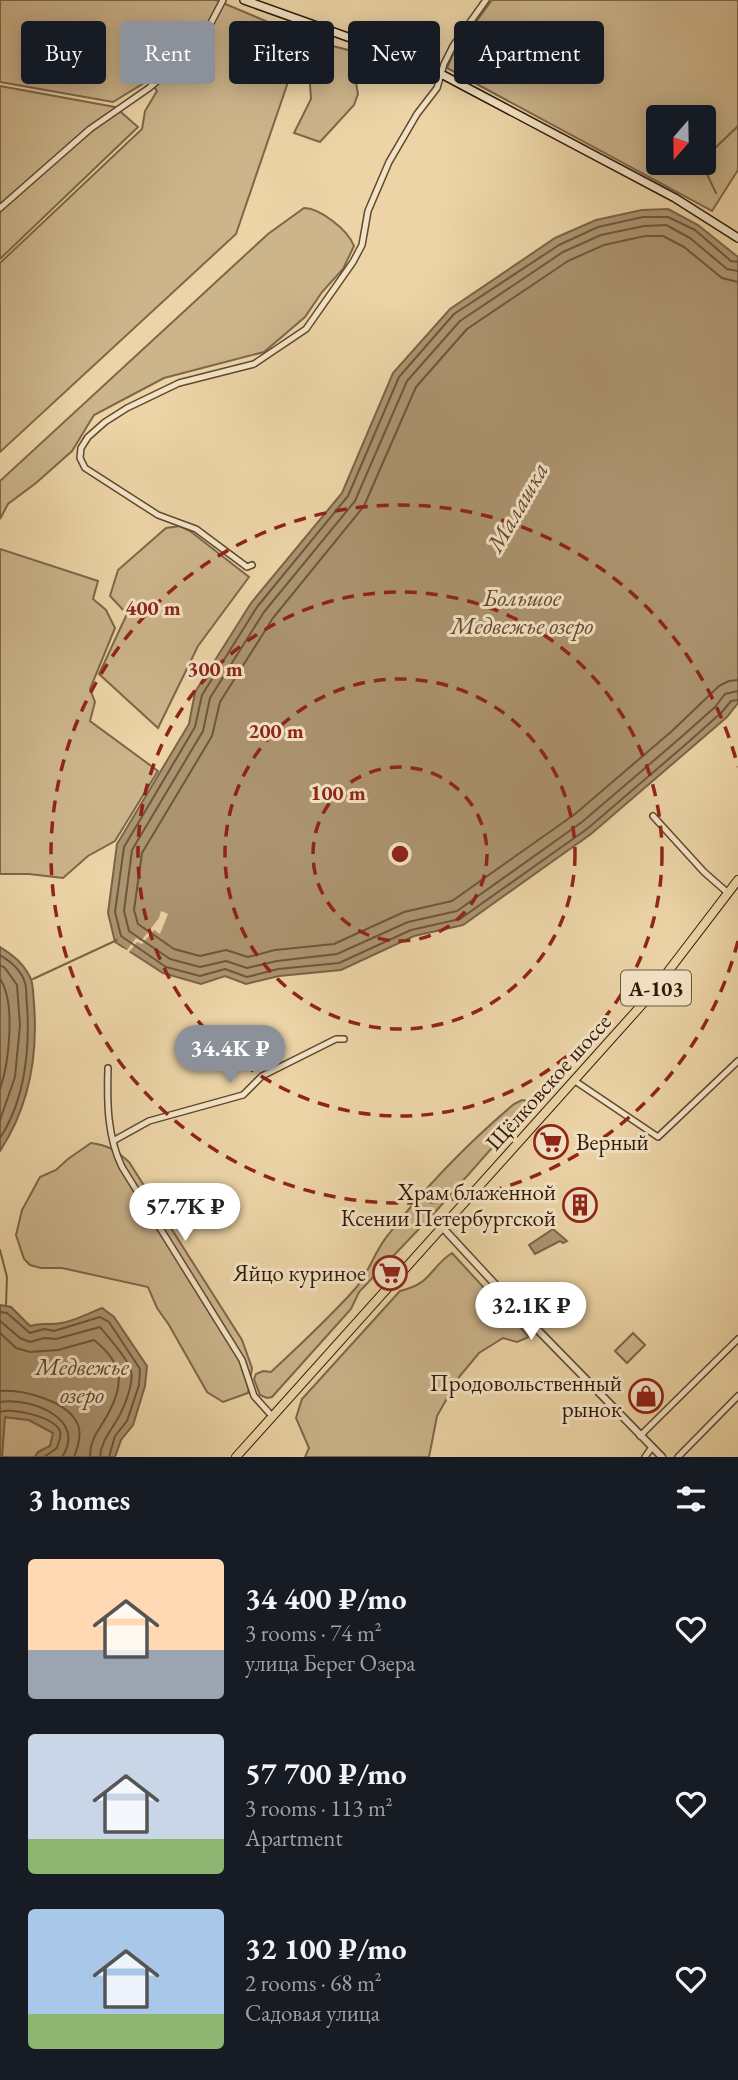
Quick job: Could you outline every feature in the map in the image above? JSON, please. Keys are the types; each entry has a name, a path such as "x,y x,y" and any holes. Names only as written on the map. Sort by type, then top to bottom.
{"main road":[{"path":"244,0 401,56 443,75 675,198 738,238"},
{"name":"Щёлковское шоссе","path":"236,1457 647,999 738,880"}],"street":[{"path":"0,208 90,129 149,88 178,63 202,40 223,0"},
{"path":"252,565 247,567 196,529 158,515 86,468 80,458 81,448 105,422 135,403 179,383 254,364 306,328 354,262 362,245 368,211 377,185 417,114 437,88 453,46 486,0"},
{"path":"653,816 704,872 728,893"},
{"path":"113,1141 149,1121 243,1095 262,1076 280,1065 336,1039 344,1039"},
{"path":"575,1081 658,1137 738,1061"},
{"path":"108,1068 106,1101 114,1150 122,1167 242,1360 254,1396 272,1416"},
{"path":"443,1228 662,1457"},
{"path":"640,1436 738,1339"},
{"path":"731,1347 738,1354"},
{"path":"678,1457 738,1396"},
{"path":"645,1457 652,1447"}],"shaded area":[{"path":"0,0 216,0 266,21 229,21 229,84 287,84 236,234 0,452 0,263 142,129 145,111 157,91 152,84 215,84 215,21 120,21 120,84 142,84 113,102 0,82"},
{"path":"492,0 738,0 738,170 712,211 477,84 604,84 604,21 477,21"},
{"path":"334,46 348,50 348,84 356,84 358,94 354,105 320,142 294,133 311,99 310,84 334,84"},
{"path":"454,52 454,72 447,68"},
{"path":"0,86 115,107 138,127 0,259"},
{"path":"304,208 333,221 346,233 354,246 343,269 322,292 305,317 264,352 164,378 94,415 72,451 8,504 0,519 0,481 268,234"},
{"path":"180,526 249,577 198,646 158,728 99,674 127,614 110,596 118,570 166,528"},
{"path":"0,549 98,581 93,599 106,610 115,628 90,689 95,702 90,721 158,771 115,841 88,856 63,878 0,874"},
{"path":"522,1100 528,1101 529,1106 437,1210 359,1292 351,1309 272,1397 260,1395 254,1379 256,1374 271,1372 335,1311 360,1283 383,1242 417,1199 480,1134"},
{"path":"91,1143 112,1149 129,1162 242,1340 252,1368 248,1393 223,1402 207,1392 157,1308 148,1287 62,1268 41,1268 30,1265 24,1259 16,1235 22,1210 40,1177 56,1170"},
{"path":"452,1253 529,1337 517,1342 503,1338 479,1353 459,1377 437,1416 429,1457 305,1457 309,1448 296,1418 302,1399 400,1291 419,1284"},
{"path":"633,1333 645,1345 627,1363 615,1351"},
{"path":"4,1417 29,1420 54,1433 50,1446 38,1452 35,1457 2,1457"}],"water":[{"name":"Большое Медвежье озеро","path":"668,209 698,225 738,257 738,703 727,717 591,834 463,925 414,936 341,970 279,976 246,984 225,976 201,984 163,973 115,942 108,913 117,844 189,724 195,692 251,603 342,493 393,373 450,309 555,238 596,220 642,210"},
{"path":"0,947 17,960 30,977 35,1023 33,1062 25,1099 0,1151"},
{"path":"553,1229 567,1241 560,1241 535,1254 529,1245"},
{"name":"Медвежье озеро","path":"0,1305 11,1307 30,1326 64,1322 102,1308 114,1317 147,1366 145,1386 133,1425 121,1440 115,1457 35,1457 38,1452 50,1446 53,1433 29,1420 5,1417 0,1457"}],"pier":[{"path":"161,911 168,914 160,934 154,930 142,944 137,942 129,952 131,956 121,950 127,950 136,938 141,941 159,918"}],"waterway":[{"name":"Малашка","path":"716,193 704,168 713,150 738,126"},
{"name":"Малашка","path":"33,979 117,940"},
{"name":"Малашка","path":"0,1250 7,1277 6,1305"}],"place":[{"name":"Верный","path":"551,1142"},
{"name":"Храм блаженной Ксении Петербургской","path":"580,1205"},
{"name":"Яйцо куриное","path":"390,1273"},
{"name":"Продовольственный рынок","path":"646,1396"}]}
